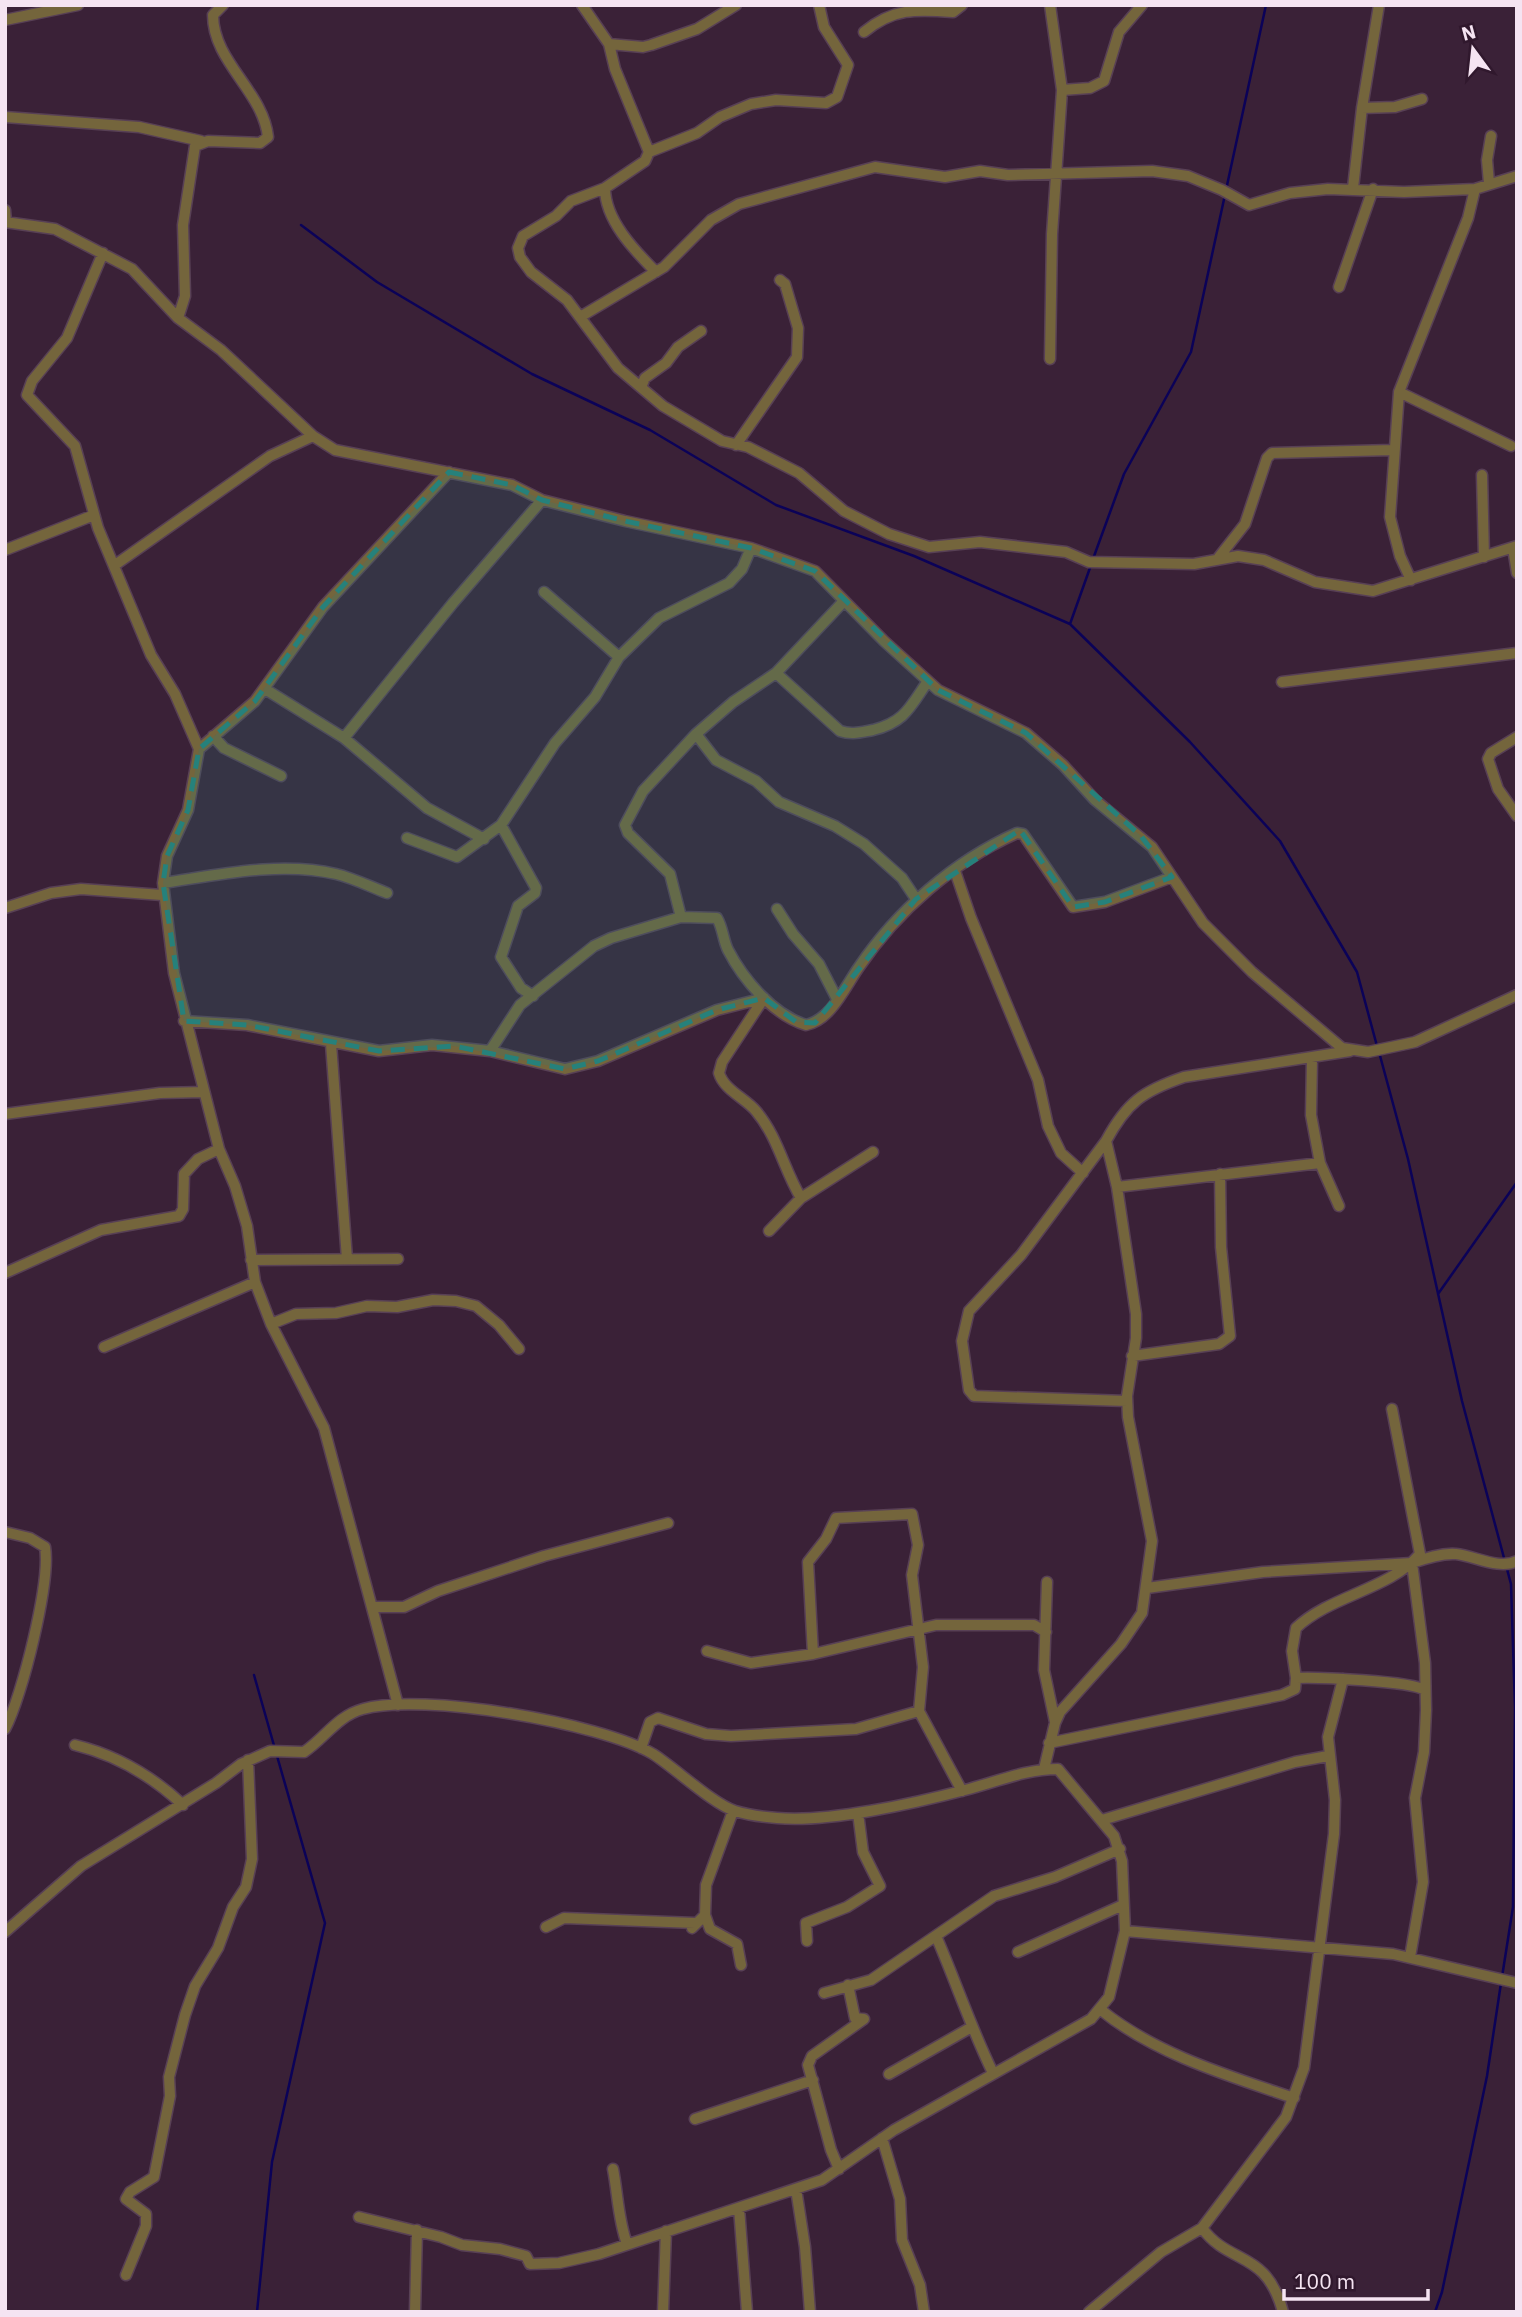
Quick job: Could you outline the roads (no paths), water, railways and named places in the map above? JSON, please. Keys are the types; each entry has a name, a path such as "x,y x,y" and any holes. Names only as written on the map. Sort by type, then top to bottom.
{"street":[{"path":"5,20 78,5"},
{"path":"582,5 609,44 615,69 649,152"},
{"path":"609,44 642,47 651,45 709,23 736,5"},
{"path":"819,5 824,27 848,65 833,101 820,103 776,100 751,104 720,117 696,133 649,152 645,161 605,188 571,201 556,216 519,240 520,257 531,272 558,291 580,317 604,354 641,387 681,418 722,441 755,450 799,473 844,511 918,545 952,546 980,542 1066,552 1089,562 1194,564 1219,557 1238,556 1264,561 1315,582 1373,591 1515,547 1517,573"},
{"path":"864,32 884,16 910,10 953,12 962,5"},
{"path":"1050,5 1062,90 1052,234 1050,359"},
{"path":"1062,90 1090,88 1104,81 1113,60 1119,32 1142,5"},
{"path":"1353,188 1378,5"},
{"path":"5,117 139,127 201,141 255,144 268,137 246,87 223,54 213,24 216,7"},
{"path":"1362,108 1395,107 1422,99"},
{"path":"1489,184 1487,160 1492,136"},
{"path":"177,318 185,296 185,197 193,152 201,141"},
{"path":"580,317 672,261 711,220 738,204 875,167 945,177 980,171 1009,175 1058,172 1093,175 1133,169 1171,173 1210,184 1249,205 1290,193 1353,188 1404,192 1475,189 1517,176"},
{"path":"605,188 605,200 611,215 656,272"},
{"path":"1339,287 1373,189"},
{"path":"1411,580 1400,556 1390,517 1399,392 1468,218 1475,189"},
{"path":"5,210 5,222 55,229 142,276 177,318 221,350 313,436 335,450 512,485 542,500 751,548 815,571 928,681 955,700 1026,733 1063,765 1095,800 1141,836 1203,923 1252,972 1332,1041 1351,1051"},
{"path":"103,253 67,338 32,381 27,395 34,406 63,430 75,446 94,515 151,655 175,694 199,750"},
{"path":"736,445 797,357 798,328 785,284 780,280"},
{"path":"641,387 645,379 666,363 678,347 701,331"},
{"path":"1399,392 1511,446"},
{"path":"115,565 193,514 270,456 313,436"},
{"path":"1219,557 1245,524 1267,458 1272,453 1393,450"},
{"path":"398,1705 324,1427 271,1324 255,1282 247,1226 235,1186 219,1149 184,1021 162,895 167,856 188,810 199,750 265,689 323,607 449,472"},
{"path":"1482,475 1484,557"},
{"path":"344,738 453,603 542,500"},
{"path":"5,550 94,515"},
{"path":"407,838 457,857 501,825 555,743 594,697 619,657 659,618 729,583 742,569 751,548"},
{"path":"544,592 619,657"},
{"path":"681,917 670,874 628,833 625,825 643,791 696,734 733,702 776,673 844,601"},
{"path":"1282,682 1517,653"},
{"path":"776,673 840,731 849,734 901,720 928,681"},
{"path":"265,689 344,738 427,808 484,839"},
{"path":"696,734 716,760 756,782 779,802 835,826 864,844 902,878 916,898"},
{"path":"212,736 224,748 281,776"},
{"path":"1517,737 1491,753 1488,759 1498,789 1517,816"},
{"path":"501,825 536,888 535,893 518,906 501,957 521,988 533,996"},
{"path":"490,1051 513,1013 594,946 611,938 681,917 717,918 726,947 741,971 764,998 796,1022 806,1025 824,1017 868,953 916,898 1017,833 1023,834 1073,907 1105,902 1172,877"},
{"path":"163,883 268,870 308,870 337,874 387,893"},
{"path":"955,871 971,919 1038,1080 1048,1126 1061,1153 1083,1173"},
{"path":"5,908 51,893 81,889 162,895"},
{"path":"777,909 819,964 837,999"},
{"path":"1127,1401 974,1396 969,1390 962,1341 969,1311 1021,1255 1106,1141 1129,1104 1167,1083 1184,1077 1385,1048 1438,1033 1517,995"},
{"path":"184,1021 247,1025 331,1044 379,1051 432,1045 490,1051 538,1064 577,1068 717,1010 764,998"},
{"path":"764,998 722,1062 719,1073 725,1084 756,1111 768,1128 801,1198"},
{"path":"331,1044 347,1259"},
{"path":"1312,1059 1311,1115 1320,1163 1339,1206"},
{"path":"5,1114 160,1093 204,1091"},
{"path":"1044,1769 1055,1723 1080,1688 1135,1627 1142,1613 1147,1588 1151,1525 1127,1401 1136,1314 1117,1187 1106,1141"},
{"path":"5,1273 101,1230 179,1216 183,1209 184,1174 198,1159 219,1149"},
{"path":"769,1231 801,1198 873,1152"},
{"path":"1117,1187 1320,1163"},
{"path":"1132,1356 1219,1344 1230,1336 1221,1247 1220,1174"},
{"path":"251,1260 398,1259"},
{"path":"104,1347 255,1282"},
{"path":"271,1324 296,1314 336,1312 367,1306 397,1307 433,1300 456,1301 476,1306 499,1325 519,1349"},
{"path":"1049,1743 1282,1695 1295,1689 1292,1651 1296,1628 1345,1598 1400,1573 1420,1554 1392,1409"},
{"path":"813,1654 808,1562 839,1515 912,1514 918,1545 912,1575 921,1628 923,1667 919,1711 962,1791"},
{"path":"373,1607 404,1607 438,1591 544,1556 667,1523"},
{"path":"5,1532 30,1538 46,1547 47,1557 41,1599 20,1690 5,1729"},
{"path":"1147,1588 1263,1572 1412,1563 1431,1556 1453,1554 1498,1563 1515,1562"},
{"path":"1410,1957 1423,1882 1415,1798 1424,1752 1425,1690 1425,1663 1412,1563"},
{"path":"1047,1582 1044,1670 1055,1723"},
{"path":"707,1651 751,1663 813,1654 936,1625 1034,1625 1046,1632"},
{"path":"1296,1678 1312,1675 1416,1685 1425,1690"},
{"path":"1089,2312 1161,2252 1202,2228 1286,2117 1294,2098 1304,2068 1321,1948 1334,1834 1335,1800 1328,1737 1343,1679"},
{"path":"5,1932 73,1872 183,1805 248,1760 270,1751 304,1752 347,1715 366,1708 398,1705 528,1716 615,1737 641,1748 733,1811 780,1819 858,1813 962,1791 1044,1769 1058,1769 1101,1820 1120,1849 1124,1875 1125,1931 1114,1983 1101,2010 1091,2019 883,2138 839,2169 796,2189 739,2208 575,2261 543,2265 530,2264 526,2256 500,2249 462,2245 417,2230 359,2217"},
{"path":"641,1748 650,1722 658,1718 706,1734 731,1736 856,1729 919,1711"},
{"path":"75,1745 95,1750 142,1772 183,1805"},
{"path":"1101,1820 1295,1762 1328,1756"},
{"path":"126,2275 146,2226 146,2214 127,2199 130,2192 154,2177 170,2096 169,2077 185,2015 195,1986 218,1948 248,1878 253,1859 248,1760"},
{"path":"733,1811 706,1885 705,1915 710,1928 737,1944 741,1965"},
{"path":"807,1941 806,1923 847,1907 880,1886 863,1852 858,1813"},
{"path":"824,1993 871,1980 993,1896 1055,1877 1120,1849"},
{"path":"1018,1952 1123,1905"},
{"path":"546,1927 564,1918 695,1923 692,1928 705,1915"},
{"path":"1125,1931 1410,1957 1512,1982"},
{"path":"936,1936 956,1983 970,2028 993,2073"},
{"path":"839,2169 831,2150 808,2065 812,2056 864,2019 855,2018 848,1985"},
{"path":"1101,2010 1132,2032 1165,2048 1238,2080 1294,2098"},
{"path":"889,2074 970,2028"},
{"path":"695,2119 813,2080"},
{"path":"883,2138 900,2199 902,2240 920,2285 924,2312"},
{"path":"613,2169 619,2199 617,2215 627,2244"},
{"path":"796,2189 805,2247 810,2312"},
{"path":"739,2208 747,2312"},
{"path":"1202,2228 1212,2239 1260,2267 1266,2274 1283,2312"},
{"path":"415,2312 417,2230"},
{"path":"663,2312 666,2231"}],"waterway":[{"path":"1093,559 1124,474 1191,352 1266,5"},
{"path":"301,225 377,282 532,374 650,430 776,505 914,556 1070,624 1190,742 1280,841 1357,972 1377,1046"},
{"path":"1070,624 1091,565"},
{"path":"1379,1052 1408,1159 1462,1401 1511,1584 1515,1708 1513,1907 1502,1977"},
{"path":"1438,1294 1517,1182"},
{"path":"254,1675 275,1749"},
{"path":"257,2312 272,2162 325,1923 277,1756"},
{"path":"1435,2312 1442,2292 1487,2076 1501,1983"}]}
